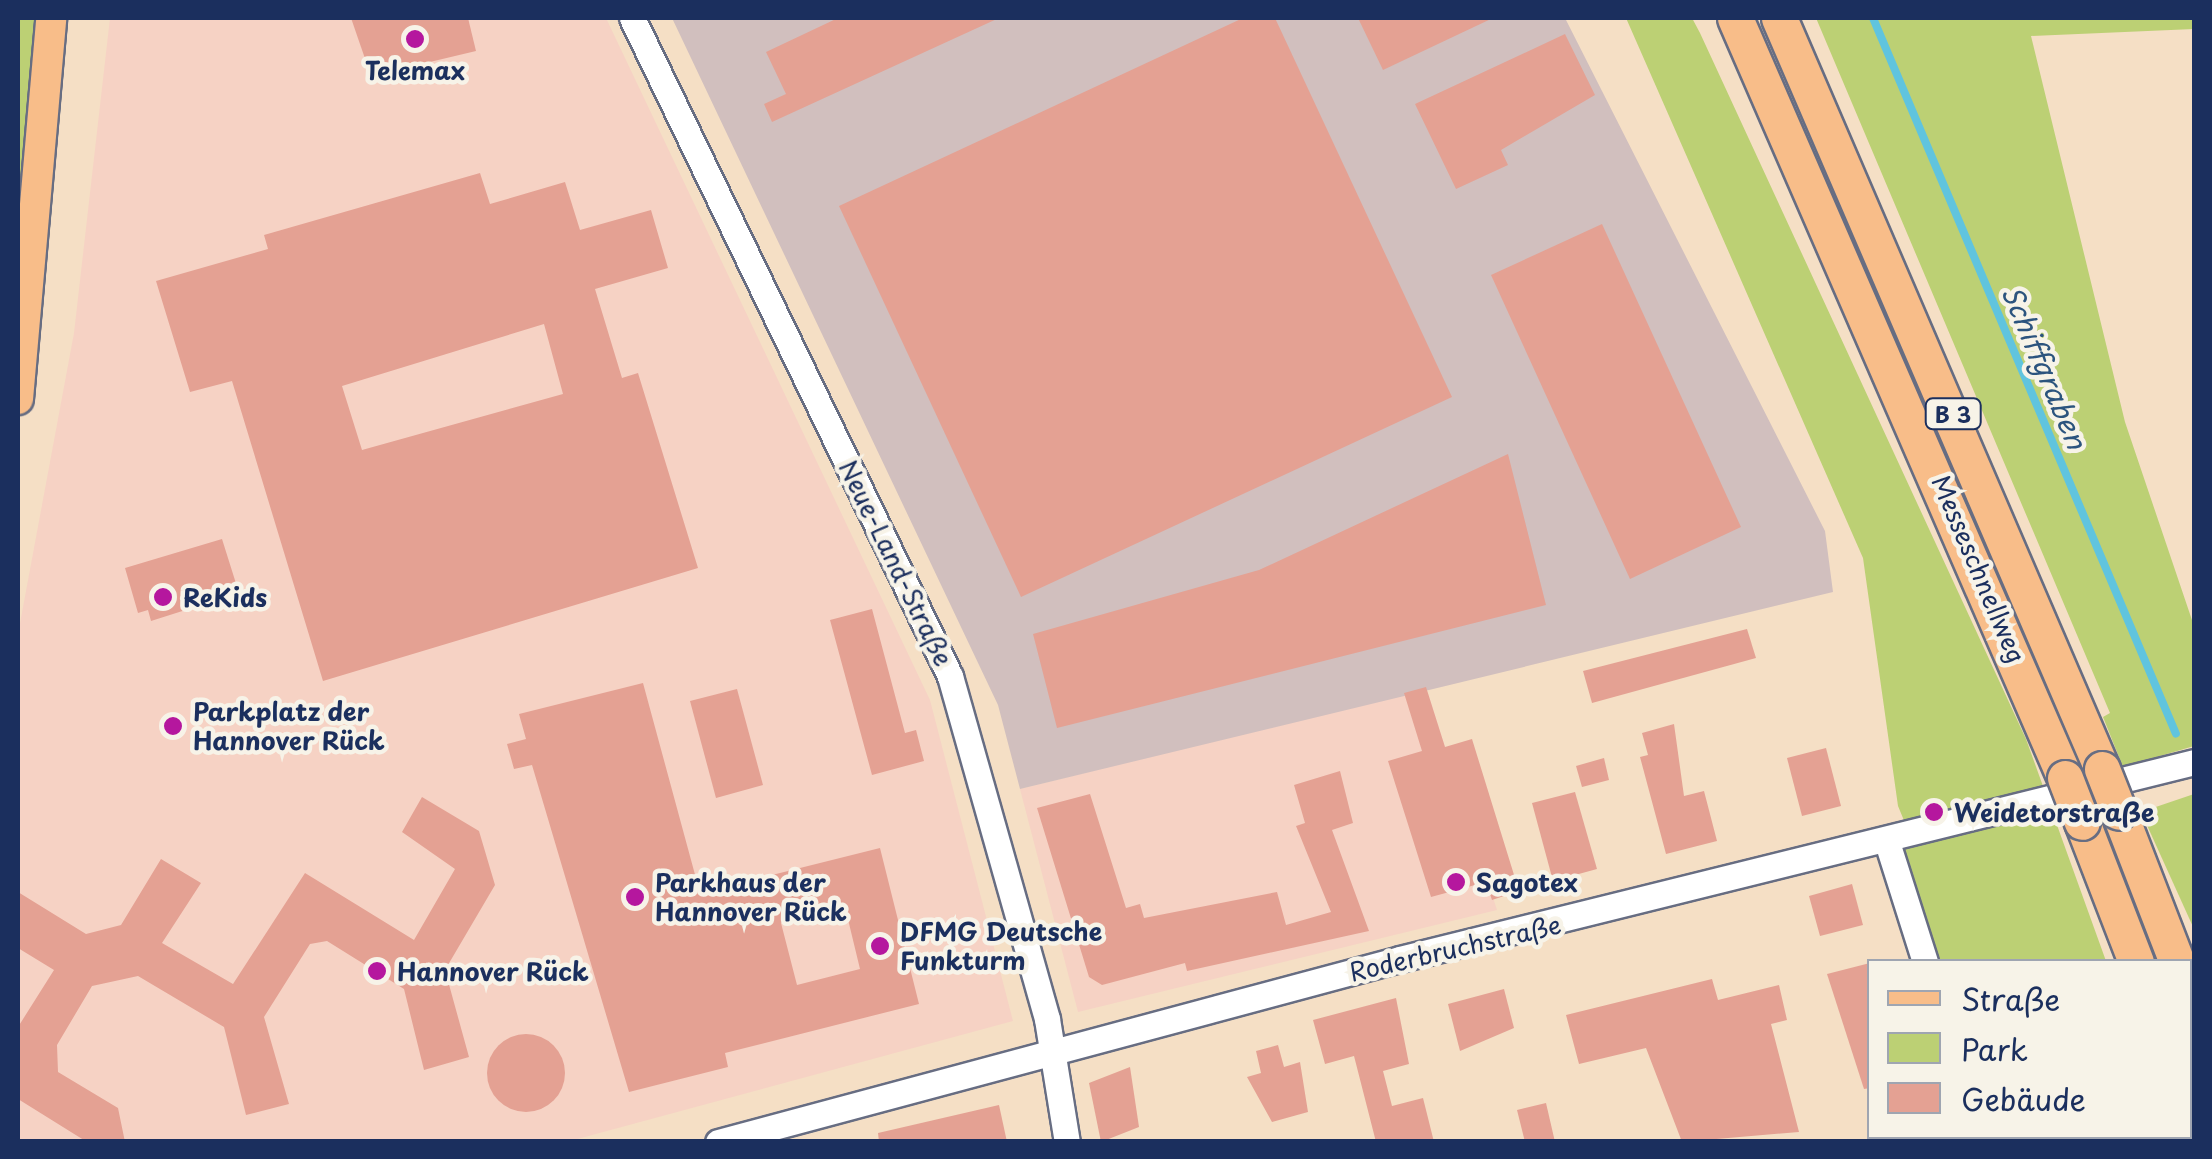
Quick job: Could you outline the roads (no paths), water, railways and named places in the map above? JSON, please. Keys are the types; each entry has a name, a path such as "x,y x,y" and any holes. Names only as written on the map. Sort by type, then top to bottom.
{"highway":[{"name":"Messeschnellweg","path":"1779,18 2102,769 2176,959"},
{"name":"Messeschnellweg","path":"1736,20 2065,778 2135,959"}],"main road":[{"path":"18,398 51,18"}],"street":[{"name":"Neue-Land-Straße","path":"632,18 950,676 1051,1054 1066,1142"},
{"name":"Roderbruchstraße","path":"718,1142 2194,762"},
{"path":"1886,842 1924,959"}],"waterway":[{"name":"Schiffgraben","path":"1873,18 2176,734"}],"place":[{"name":"Telemax","path":"415,39"},
{"name":"ReKids","path":"163,597"},
{"name":"Parkplatz der Hannover Rück","path":"173,726"},
{"name":"Weidetorstraße","path":"1934,812"},
{"name":"Sagotex","path":"1456,882"},
{"name":"Parkhaus der Hannover Rück","path":"635,897"},
{"name":"DFMG Deutsche Funkturm","path":"880,946"},
{"name":"Hannover Rück","path":"377,971"}]}
